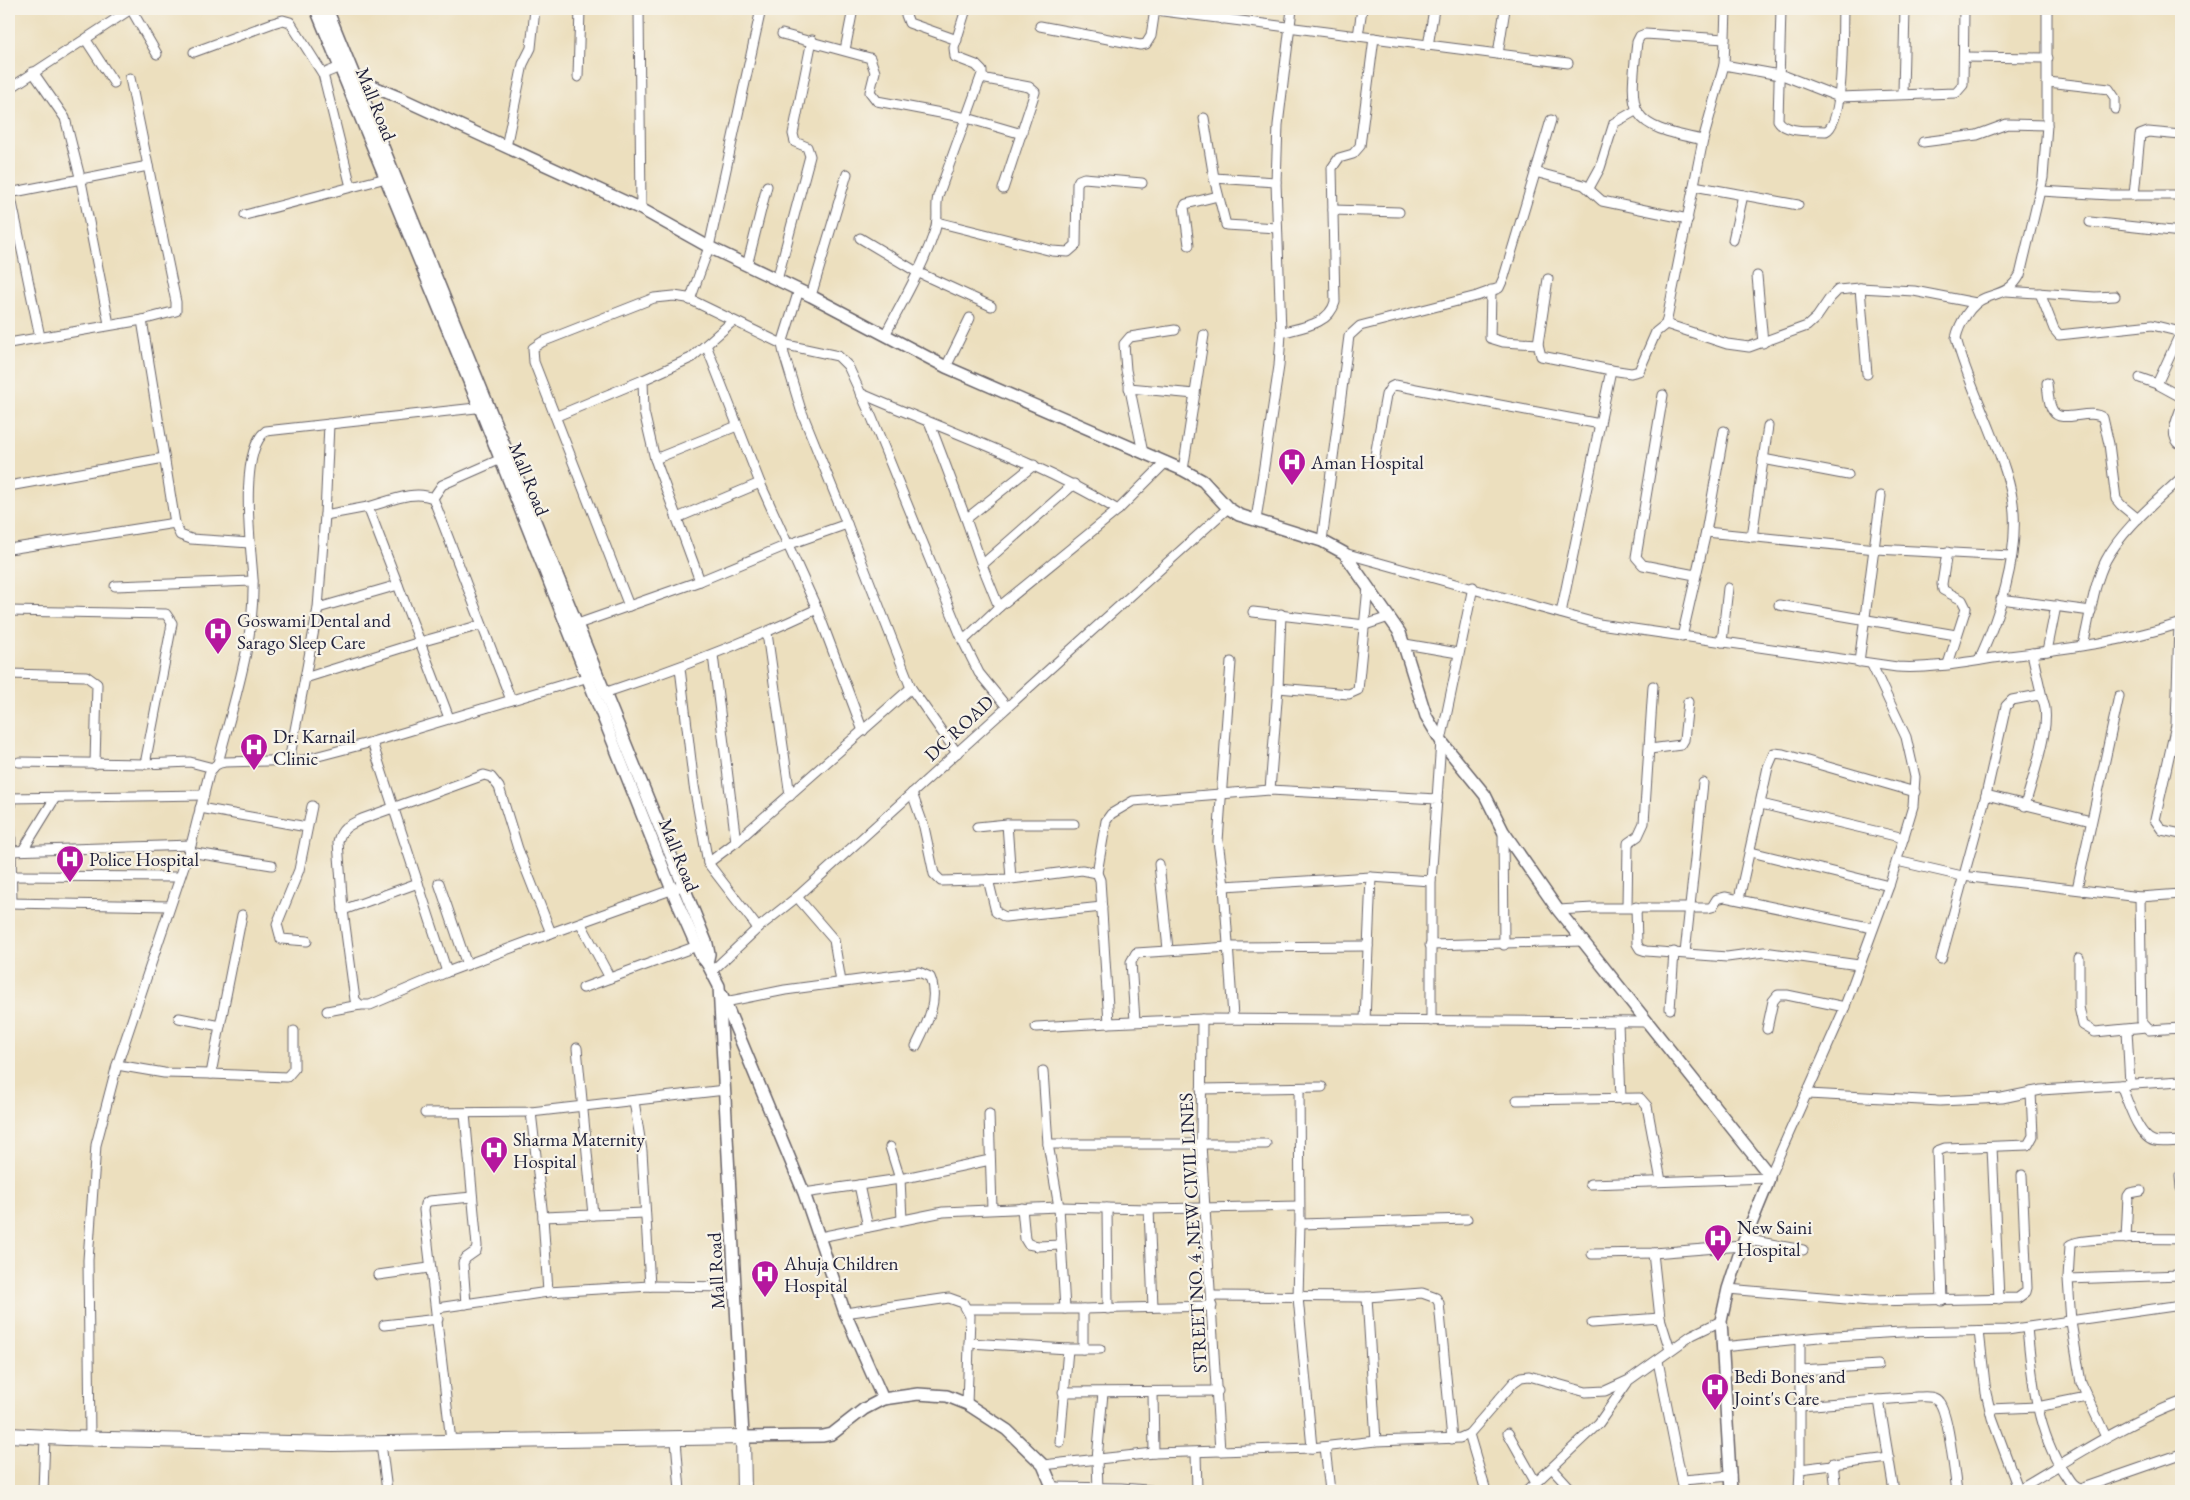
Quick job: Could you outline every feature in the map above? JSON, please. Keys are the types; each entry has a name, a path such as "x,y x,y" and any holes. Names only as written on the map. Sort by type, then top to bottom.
{"highway":[{"path":"9,1435 90,1439 381,1443 676,1440 743,1437"},
{"name":"Mall Road","path":"743,1437 744,1491"}],"main road":[{"name":"Mall Road","path":"316,9 344,68 485,407 677,888 707,944 709,967"},
{"name":"Mall Road","path":"327,9 344,68 357,80 390,177"},
{"path":"357,80 641,209 709,247 799,290 946,367 1183,470 1203,481 1228,508 1239,515 1322,541 1344,553 1389,617 1405,644 1426,716 1441,741 1485,795 1503,830 1558,910 1764,1168 1769,1178 1743,1243 1728,1289 1722,1322 1731,1491"},
{"name":"Mall Road","path":"485,407 501,459 572,626"},
{"name":"Mall Road","path":"592,676 604,693 697,946 719,986 743,1437"},
{"path":"719,986 804,1193 845,1313 883,1399"},
{"path":"743,1437 823,1436 832,1434 864,1409 883,1399 918,1394 947,1396 967,1404 1007,1430 1043,1465 1053,1489"}],"street":[{"path":"9,89 131,9 156,54"},
{"path":"506,147 523,64 531,48 535,9"},
{"path":"578,77 580,9"},
{"path":"639,9 641,209"},
{"path":"690,300 709,247 761,9"},
{"path":"845,50 853,9"},
{"path":"906,9 909,22 957,40"},
{"path":"885,335 918,272 937,222 936,206 938,196 981,78 982,71 980,68 955,57 957,40 966,9"},
{"path":"1222,19 1223,9"},
{"path":"1256,520 1278,380 1281,333 1276,182 1278,125 1292,9"},
{"path":"1358,36 1362,9"},
{"path":"1428,46 1434,9"},
{"path":"1498,54 1505,9"},
{"path":"1548,278 1538,344 1541,356 1611,370 1632,373 1639,371 1656,332 1666,324 1703,140 1724,65 1726,9"},
{"path":"1781,9 1778,120 1781,125 1788,128 1826,131 1831,128 1838,108 1843,9"},
{"path":"1903,93 1905,9"},
{"path":"1724,65 1779,74 1808,83 1839,97 1959,91 1963,85 1964,9"},
{"path":"1666,324 1727,344 1750,347 1807,326 1838,290 1860,288 1914,291 1976,303 2013,287 2020,275 2041,191 2047,125 2047,9"},
{"path":"1040,26 1140,45 1146,44 1151,36 1155,10 1568,63"},
{"path":"194,52 283,20 290,22 323,74 351,187"},
{"path":"782,34 812,40 870,58 874,62 875,72 870,92 875,100 966,118 1022,134"},
{"path":"1703,140 1669,134 1653,128 1646,123 1637,110 1632,92 1637,42 1640,36 1725,39"},
{"path":"1281,333 1320,321 1329,316 1333,311 1335,302 1332,168 1339,158 1354,154 1360,146 1374,38"},
{"path":"86,40 114,83"},
{"path":"777,280 810,156 807,147 795,142 793,134 812,40"},
{"path":"1964,57 2048,58"},
{"path":"323,74 344,68"},
{"path":"33,72 65,118 81,180 109,324"},
{"path":"9,343 109,324 142,320 172,313 177,308 130,78"},
{"path":"981,78 1030,87 1035,92 1003,189"},
{"path":"2048,82 2109,89 2114,95 2114,109"},
{"path":"1589,188 1600,168 1614,123 1637,110"},
{"path":"1204,118 1218,196 1224,219 1229,227 1277,228"},
{"path":"1322,541 1349,336 1360,326 1491,290 1502,284 1551,120"},
{"path":"1923,142 1977,135 2007,124 2047,125"},
{"path":"2134,195 2140,134 2148,132 2181,135"},
{"path":"40,337 9,193 148,166"},
{"path":"1535,172 1589,188 1597,199 1602,201 1688,219"},
{"path":"810,296 847,174"},
{"path":"245,215 390,177"},
{"path":"937,222 1052,251 1068,252 1076,245 1077,184 1079,180 1084,178 1142,183"},
{"path":"1214,178 1276,182"},
{"path":"747,266 767,186"},
{"path":"1694,186 1798,205"},
{"path":"2041,191 2181,195"},
{"path":"1733,240 1743,195"},
{"path":"1189,245 1184,207 1186,204 1218,196"},
{"path":"1333,210 1399,212"},
{"path":"2090,222 2181,232"},
{"path":"860,238 918,272 991,306"},
{"path":"1757,276 1763,343"},
{"path":"1860,288 1867,374"},
{"path":"799,290 782,344 801,410 911,688 957,753"},
{"path":"1491,290 1490,338 1495,341 1538,344"},
{"path":"2006,291 2095,297 2115,296"},
{"path":"2040,293 2054,329 2059,336 2152,325 2181,332 2157,384"},
{"path":"629,606 532,354 536,346 654,298 674,296 690,300 782,344 838,356 848,366 963,641 979,673 1006,706"},
{"path":"1976,303 1958,331 1956,338 2008,484 2014,510 2010,556 2001,599 1979,660"},
{"path":"946,367 970,318"},
{"path":"142,320 175,523 180,535 183,538 250,543"},
{"path":"557,416 644,380 691,358 732,321"},
{"path":"1144,452 1129,388 1123,349 1126,340 1141,334 1175,330"},
{"path":"1183,470 1204,335"},
{"path":"706,345 760,483 816,609 864,731"},
{"path":"1561,612 1611,370"},
{"path":"2140,378 2157,384 2181,397"},
{"path":"644,380 645,418 655,459 700,581"},
{"path":"2047,383 2052,409 2056,414 2063,417 2096,414 2103,418 2109,444 2116,499 2138,519"},
{"path":"1374,462 1386,395 1391,387 1395,385 1600,424"},
{"path":"1129,388 1195,394"},
{"path":"860,393 930,424 1034,465 1074,484 1118,510"},
{"path":"1663,395 1636,557 1643,565 1695,575"},
{"path":"90,1439 88,1260 96,1145 117,1065 169,906 190,849 200,808 215,765 242,666 250,618 253,581 248,488 252,452 259,436 266,431 485,407"},
{"path":"2181,408 2174,429 2174,436 2181,445"},
{"path":"289,761 318,608 329,424"},
{"path":"930,424 999,608"},
{"path":"655,459 737,426"},
{"path":"1752,537 1768,426"},
{"path":"1682,637 1706,532 1724,430"},
{"path":"9,486 164,458"},
{"path":"433,498 442,485 501,459"},
{"path":"1763,459 1848,475"},
{"path":"963,641 999,608 1118,510 1166,462"},
{"path":"966,519 1034,465"},
{"path":"2083,645 2106,560 2138,519 2181,478"},
{"path":"677,518 760,483"},
{"path":"982,565 1074,484"},
{"path":"325,515 368,507 414,494 426,494 433,498 511,700"},
{"path":"1860,662 1876,549 1881,496"},
{"path":"368,507 449,718"},
{"name":"DC ROAD","path":"709,967 797,897 957,753 1006,706 1228,508"},
{"path":"9,549 175,523"},
{"path":"572,626 700,581 787,545 847,524"},
{"path":"1706,532 1876,549 2010,556"},
{"path":"1947,552 1942,584 1943,590 1962,600 1966,608 1956,634 1948,664"},
{"path":"1344,553 1472,587 1599,624 1872,665 1910,668 2047,651 2118,639 2180,623 2177,739 2155,820 2162,830 2181,834"},
{"path":"115,586 253,581"},
{"path":"318,608 398,586"},
{"path":"1278,688 1355,693 1359,685 1368,587"},
{"path":"1431,1021 1431,880 1441,741 1472,587"},
{"path":"1722,642 1728,588"},
{"path":"2001,599 2091,611"},
{"path":"1779,605 1956,634"},
{"path":"2047,651 2056,606"},
{"path":"604,693 680,668 767,633 816,609"},
{"path":"9,611 159,612 170,618 172,629 145,764"},
{"path":"1253,612 1365,625 1389,617"},
{"path":"1270,790 1278,688 1281,614"},
{"path":"305,678 481,625"},
{"path":"767,633 790,796"},
{"path":"1405,644 1458,653"},
{"path":"2025,806 2047,720 2032,653"},
{"path":"713,654 736,842"},
{"path":"1231,662 1218,840 1224,886 1233,1017"},
{"path":"1590,1184 1769,1178 1808,1094 1845,1007 1889,886 1904,838 1915,792 1914,762 1906,737 1872,665"},
{"path":"680,668 694,786 708,862 758,928"},
{"path":"9,674 86,676 93,679 97,684 95,764"},
{"path":"19,762 145,764 190,762 215,765 289,761 372,742 592,676"},
{"path":"1653,686 1644,823 1642,832 1628,843 1627,848 1631,907 1638,946 1646,951 1727,957 1764,952 1859,966"},
{"path":"708,862 736,842 790,796 911,688"},
{"path":"1941,959 1962,876 1986,795 2006,706 2012,700 2036,694 2042,697"},
{"path":"2076,889 2119,696"},
{"path":"1650,749 1681,745 1684,740 1688,702"},
{"path":"372,742 447,972"},
{"path":"1739,899 1751,852 1768,767 1774,753 1915,792"},
{"path":"360,1005 355,1000 343,910 338,842 340,833 345,827 392,807 476,777 484,775 491,777 499,787 518,849 551,933"},
{"path":"1685,953 1703,783"},
{"path":"1109,1023 1100,880 1097,873 1103,832 1111,814 1133,802 1270,790 1437,799"},
{"path":"912,793 924,827 934,874 937,878 946,882 1011,879 1082,870 1097,873"},
{"path":"169,906 10,903 9,798 204,794"},
{"path":"1986,795 2091,821"},
{"path":"23,850 55,798"},
{"path":"1761,804 1904,838"},
{"path":"307,941 281,939 277,930 281,910 299,870 312,806"},
{"path":"200,808 308,827"},
{"path":"1007,824 1011,879"},
{"path":"976,827 1007,824 1074,824"},
{"path":"1503,830 1504,945"},
{"path":"11,851 190,849 272,866"},
{"path":"1751,852 1889,886"},
{"path":"1897,861 1962,876 2140,897 2181,894"},
{"path":"1159,864 1168,950"},
{"path":"11,876 179,877"},
{"path":"1224,886 1371,877 1431,880"},
{"path":"1365,1020 1371,877"},
{"path":"988,879 996,912 1005,917 1102,906"},
{"path":"343,910 418,883"},
{"path":"439,883 467,965"},
{"path":"327,1011 370,1005 447,972 677,888"},
{"path":"797,897 834,940 840,982"},
{"path":"1558,910 1631,907 1712,907 1721,897 1739,899 1873,928"},
{"path":"2140,897 2140,1010 2142,1022 2146,1028"},
{"path":"211,1074 242,915"},
{"path":"581,924 610,978"},
{"path":"1430,945 1504,945 1583,941"},
{"path":"583,988 697,946"},
{"path":"1135,1021 1131,962 1133,955 1140,952 1228,947 1368,946"},
{"path":"1670,1009 1674,952"},
{"path":"2079,958 2079,1007 2083,1025 2095,1032 2146,1028 2149,1030 2181,1028"},
{"path":"725,1002 840,982 919,972 930,977 933,994 928,1022 916,1046"},
{"path":"1767,1029 1773,1001 1778,995 1787,995 1845,1007"},
{"path":"1036,1027 1233,1017 1618,1024 1648,1022"},
{"path":"179,1018 220,1026"},
{"name":"STREET NO. 4 ,NEW CIVIL LINES","path":"1202,1019 1201,1144 1218,1391 1220,1451"},
{"path":"1618,1024 1621,1099"},
{"path":"2128,1030 2126,1084 2139,1128 2148,1139 2158,1142 2181,1141"},
{"path":"117,1065 164,1073 287,1077 294,1069 294,1031"},
{"path":"577,1048 593,1214"},
{"path":"1043,1070 1048,1144 1059,1207 1064,1309"},
{"path":"1808,1094 1940,1101 2002,1098 2031,1092 2181,1081"},
{"path":"1201,1089 1322,1087"},
{"path":"1299,1088 1300,1224 1298,1297 1312,1448"},
{"path":"425,1113 531,1112 725,1090"},
{"path":"1942,1301 1937,1151 1945,1148 2023,1147 2032,1141 2031,1092"},
{"path":"1517,1100 1634,1098 1645,1101 1661,1181"},
{"path":"634,1101 642,1152 650,1286"},
{"path":"531,1112 543,1217 548,1292"},
{"path":"465,1114 477,1246 476,1251 466,1258 463,1263 466,1304"},
{"path":"989,1114 992,1209"},
{"path":"1048,1144 1266,1144"},
{"path":"890,1147 900,1179 902,1220"},
{"path":"1992,1147 1999,1299"},
{"path":"804,1193 900,1179 990,1160"},
{"path":"1728,1289 1870,1301 2018,1298 2026,1292 2022,1175"},
{"path":"2180,1176 2181,1188"},
{"path":"859,1185 868,1226"},
{"path":"2126,1239 2128,1196 2130,1193 2141,1191"},
{"path":"451,1441 438,1319 429,1268 425,1204 429,1201 472,1197"},
{"path":"820,1237 943,1212 1059,1207 1149,1209 1299,1206"},
{"path":"1022,1208 1025,1239 1028,1244 1038,1246 1061,1245"},
{"path":"1107,1208 1108,1309"},
{"path":"1149,1209 1153,1307"},
{"path":"543,1217 645,1213"},
{"path":"1300,1224 1467,1219"},
{"path":"2106,1437 2081,1383 2071,1322 2068,1279 2069,1254 2072,1242 2126,1239 2181,1239"},
{"path":"1592,1254 1653,1253 1743,1243 1803,1250"},
{"path":"1653,1253 1660,1318 1670,1350"},
{"path":"378,1275 429,1268"},
{"path":"2068,1279 2181,1275"},
{"path":"436,1308 548,1292 650,1286 735,1287"},
{"path":"845,1313 949,1298 958,1299 968,1308 1108,1309 1212,1301 1298,1297 1367,1297 1422,1293 1436,1298 1439,1303 1452,1439"},
{"path":"1367,1297 1376,1441"},
{"path":"1722,1347 1901,1332 2027,1328 2181,1305"},
{"path":"967,1404 968,1308"},
{"path":"1083,1309 1083,1349"},
{"path":"1592,1323 1660,1318"},
{"path":"384,1325 438,1319"},
{"path":"1043,1465 1154,1453 1312,1448 1376,1441 1432,1438 1452,1439 1469,1434 1514,1382 1521,1377 1529,1376 1595,1393 1605,1391 1629,1380 1658,1361 1670,1350 1706,1328 1722,1322"},
{"path":"2027,1328 2037,1407 2046,1436 2059,1465 2072,1486 2080,1489 2181,1454"},
{"path":"1979,1331 1990,1409 2002,1451 2019,1490 2106,1437 2158,1410 2181,1402"},
{"path":"1799,1491 1800,1340"},
{"path":"969,1343 1100,1349"},
{"path":"1060,1442 1068,1349"},
{"path":"1658,1361 1684,1491"},
{"path":"1801,1370 1878,1365"},
{"path":"1528,1491 1599,1423 1629,1380"},
{"path":"1063,1392 1218,1391"},
{"path":"1153,1392 1154,1453"},
{"path":"1098,1489 1097,1459 1103,1393"},
{"path":"1800,1406 1929,1397 1939,1401 1944,1415 1957,1491"},
{"path":"1990,1409 2037,1407 2087,1397"},
{"path":"1879,1400 1894,1491"},
{"path":"1508,1433 1536,1483"},
{"path":"1469,1434 1486,1491"},
{"path":"43,1491 45,1437"},
{"path":"676,1440 680,1491"},
{"path":"381,1443 387,1491"},
{"path":"1325,1446 1330,1491"},
{"path":"1196,1453 1197,1491"},
{"path":"1800,1468 1889,1458"},
{"path":"1833,1463 1836,1491"},
{"path":"1552,1468 1573,1491"},
{"path":"1683,1480 1731,1476"},
{"path":"1053,1489 1160,1491"}],"place":[{"name":"Aman Hospital","path":"1292,486"},
{"name":"Goswami Dental and Sarago Sleep Care","path":"218,655"},
{"name":"Dr. Karnail Clinic","path":"254,771"},
{"name":"Police Hospital","path":"70,883"},
{"name":"Sharma Maternity Hospital","path":"494,1174"},
{"name":"New Saini Hospital","path":"1718,1262"},
{"name":"Ahuja Children Hospital","path":"765,1298"},
{"name":"Bedi Bones and Joint's Care","path":"1715,1411"}]}
